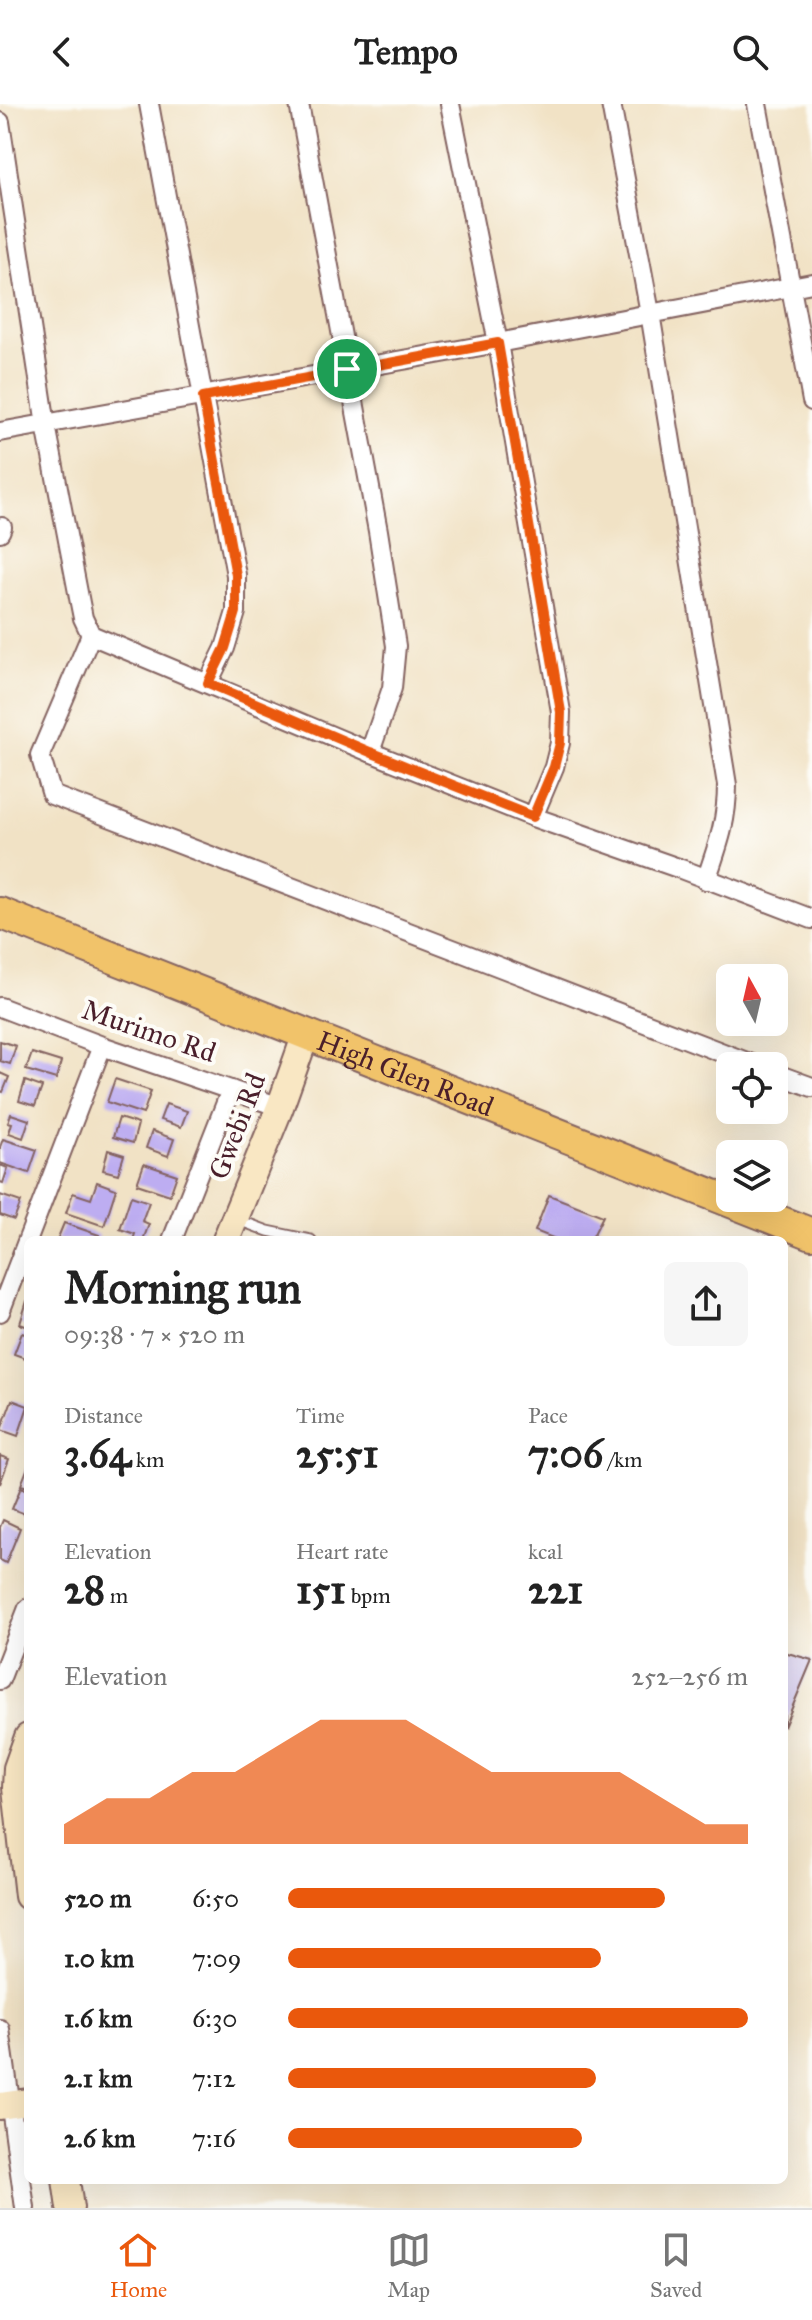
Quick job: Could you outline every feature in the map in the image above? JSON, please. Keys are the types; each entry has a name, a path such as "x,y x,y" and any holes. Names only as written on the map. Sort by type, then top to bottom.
{"main road":[{"name":"High Glen Road","path":"0,913 812,1234"}],"street":[{"path":"149,104 236,575 236,612 225,648 208,683"},
{"path":"299,104 378,531 396,646 392,688 370,752"},
{"path":"450,104 498,343 561,712 560,743 554,767 533,817"},
{"path":"611,104 650,313 727,785 724,823 706,880"},
{"path":"757,104 812,401"},
{"path":"0,122 46,425 83,618 91,635 533,817 812,919"},
{"path":"0,432 812,283"},
{"path":"91,635 40,755 52,795 721,1052"},
{"name":"Murimo Rd","path":"0,1007 102,1046 280,1107"},
{"name":"Gwebi Rd","path":"231,1230 306,1034"},
{"path":"29,1236 102,1046"},
{"path":"788,1078 812,1087"},
{"path":"174,1236 231,1090"},
{"path":"0,1312 24,1249"},
{"path":"0,1680 24,1618"},
{"path":"23,1807 17,1768 24,1748"},
{"path":"0,2029 13,2104 25,2208"},
{"path":"67,2184 70,2208"}],"lane":[{"path":"231,1230 268,1231 292,1236"}],"building":[{"path":"0,1041 16,1046 10,1064 0,1061"},
{"path":"32,1053 61,1062 56,1079 26,1070"},
{"path":"0,1073 9,1077 3,1092 0,1091"},
{"path":"115,1079 151,1091 143,1114 107,1102"},
{"path":"25,1081 42,1087 35,1106 19,1101"},
{"path":"166,1104 187,1111 181,1127 160,1120"},
{"path":"11,1114 29,1120 23,1138 9,1133"},
{"path":"119,1118 138,1124 133,1143 113,1137"},
{"path":"152,1131 174,1139 168,1156 146,1148"},
{"path":"3,1139 37,1150 29,1173 0,1163"},
{"path":"108,1150 124,1155 118,1174 103,1170"},
{"path":"144,1164 177,1175 170,1195 137,1184"},
{"path":"0,1165 8,1168 3,1183 0,1182"},
{"path":"97,1182 116,1189 104,1226 66,1213 73,1193 91,1199"},
{"path":"0,1195 21,1202 14,1220 0,1215"},
{"path":"549,1195 603,1216 593,1236 548,1236 535,1231"},
{"path":"131,1196 149,1202 142,1221 149,1224 144,1236 134,1236 120,1229"},
{"path":"64,1223 99,1235 99,1236 59,1236"},
{"path":"22,1333 24,1334 24,1358 14,1354"},
{"path":"12,1400 24,1404 24,1418 18,1436 1,1430"},
{"path":"0,1456 9,1459 0,1484"},
{"path":"21,1487 24,1488 24,1514 12,1509"},
{"path":"3,1520 20,1528 6,1563 0,1560 0,1527"},
{"path":"788,1653 812,1660 788,1717"}],"route":[{"path":"498,343 561,712 560,743 554,767 533,817 208,683 225,648 236,612 236,575 203,397 347,369 498,343"}]}
